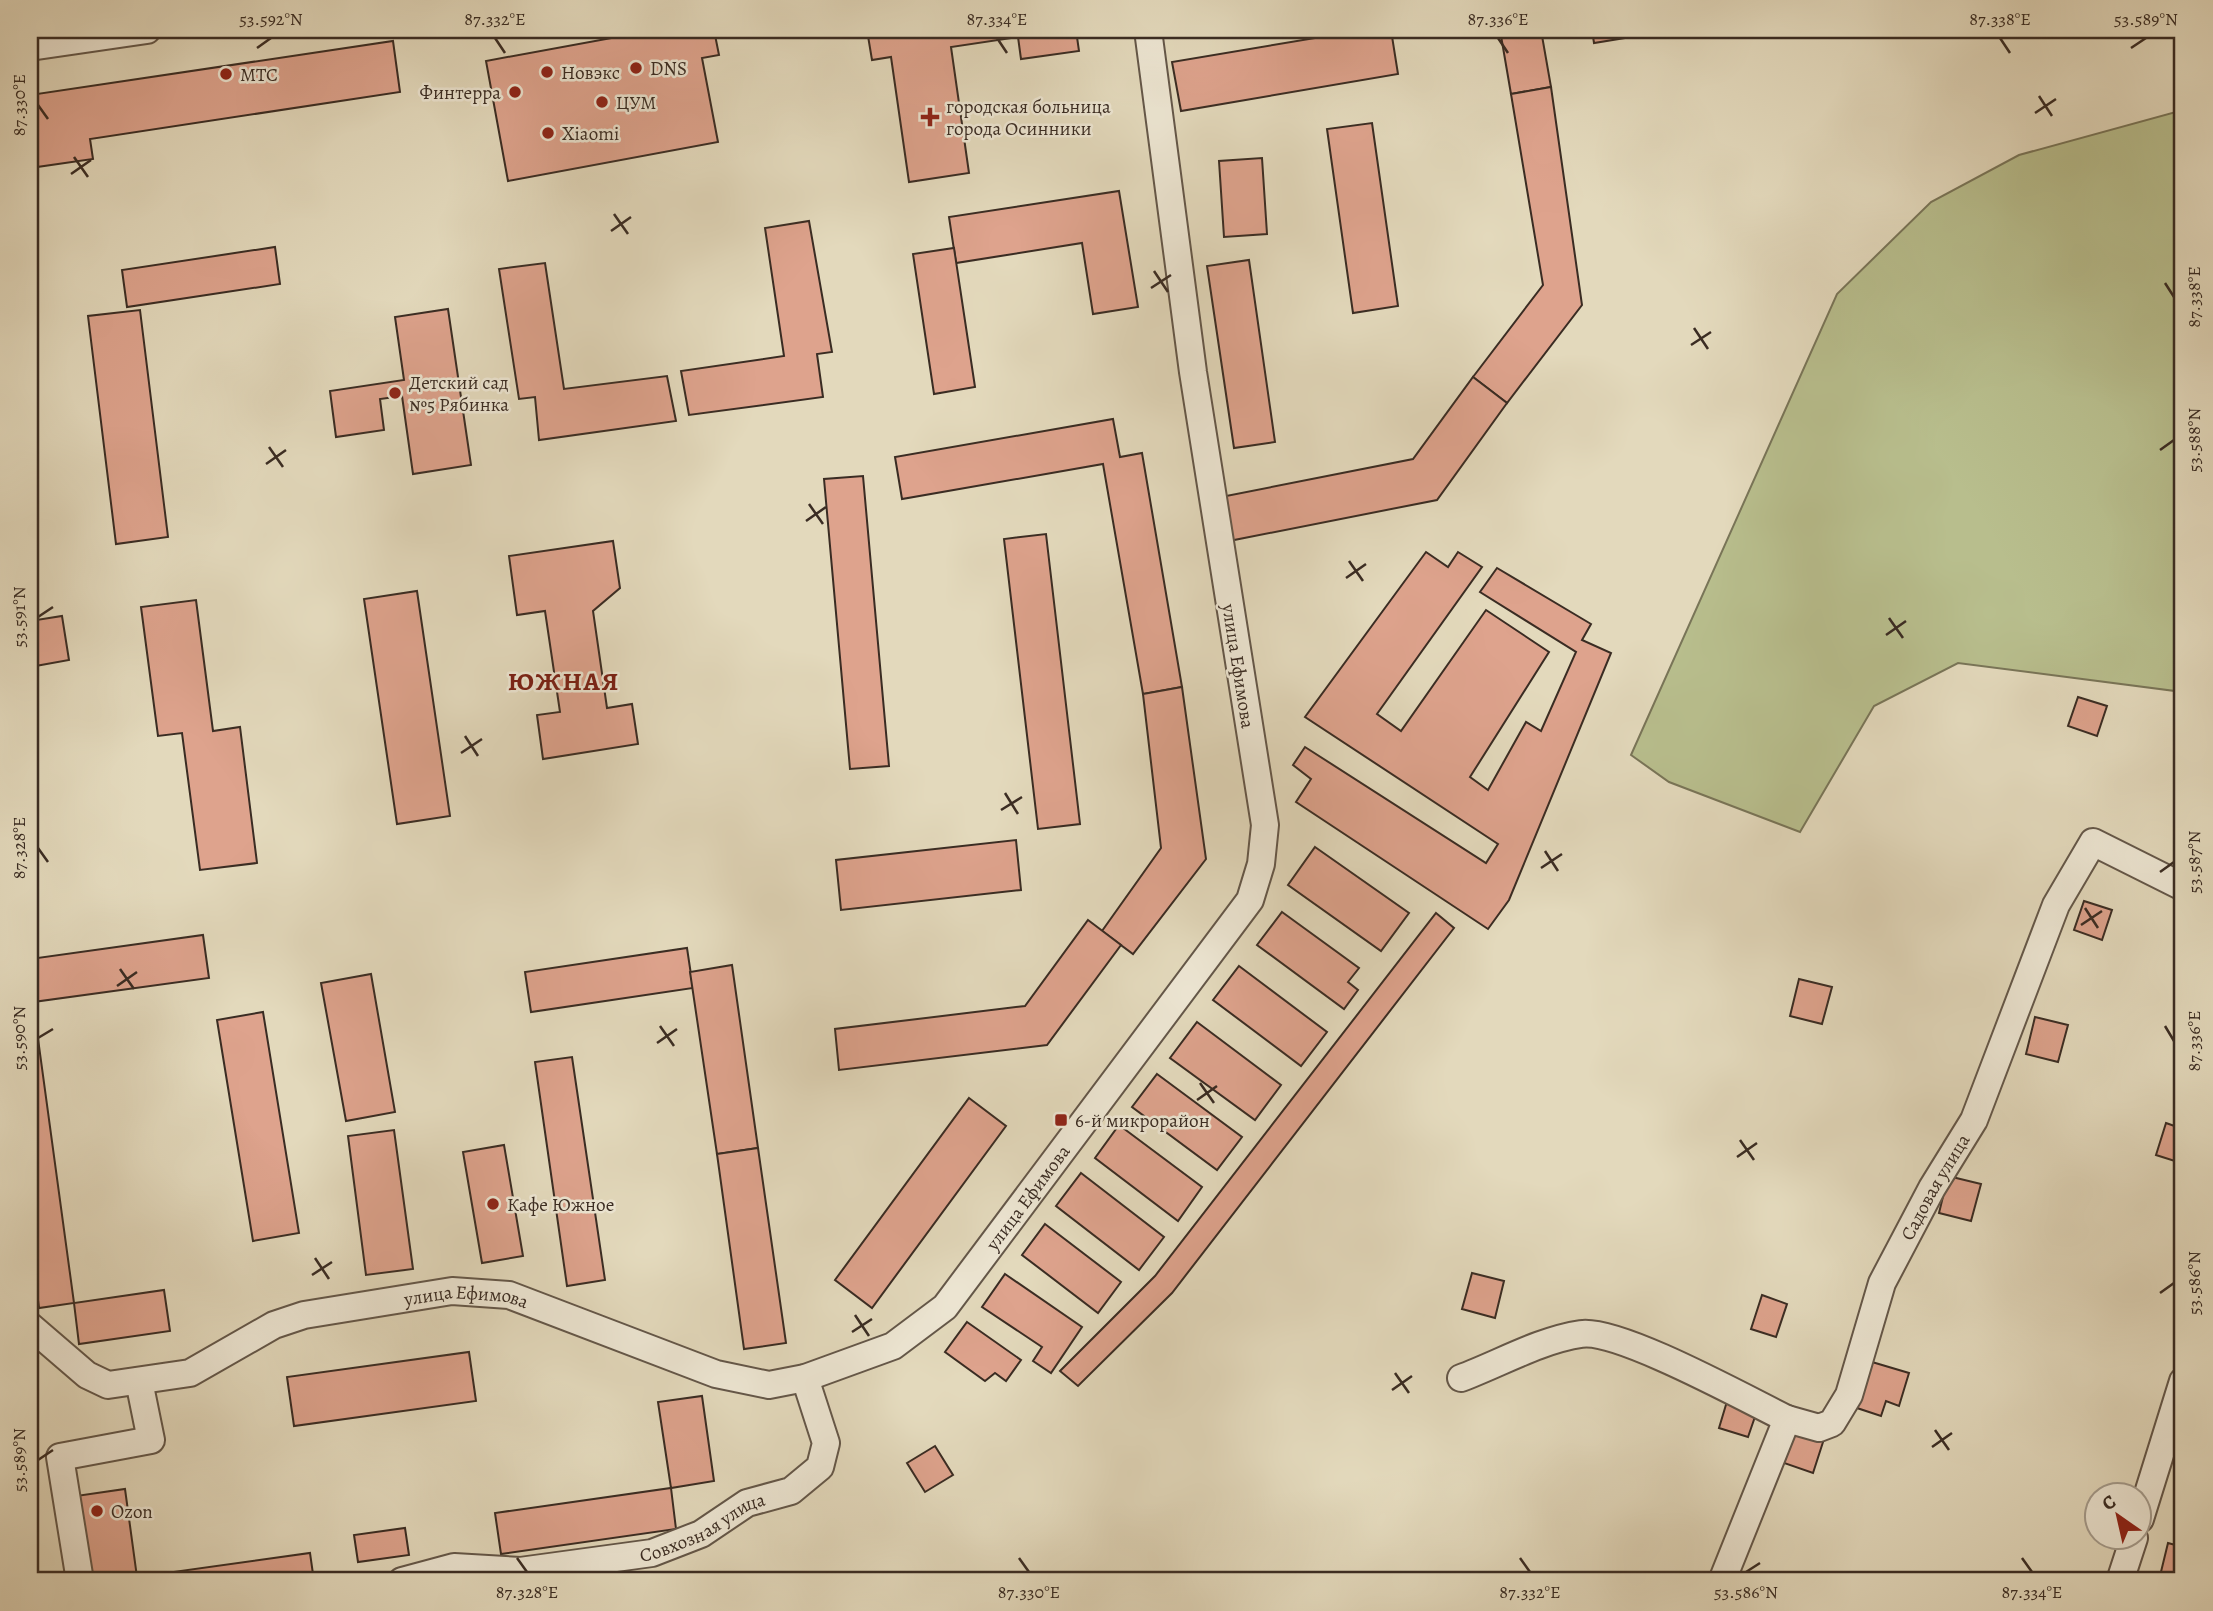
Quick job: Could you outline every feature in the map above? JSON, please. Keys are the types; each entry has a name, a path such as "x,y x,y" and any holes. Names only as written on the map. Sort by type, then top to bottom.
{"street":[{"path":"30,47 147,30"},
{"name":"улица Ефимова","path":"30,1326 87,1375 108,1385 190,1373 274,1325 304,1315 452,1291 509,1295 716,1374 769,1385 805,1378 893,1346 945,1307 1250,900 1261,864 1265,825 1193,372 1148,30"},
{"name":"Садовая улица","path":"1787,1419 1819,1427 1832,1423 1849,1395 1882,1283 1932,1188 1974,1119 2056,905 2094,842 2183,887"},
{"path":"1461,1378 1546,1343 1583,1333 1618,1341 1669,1361 1787,1419 1722,1581"},
{"name":"Совхозная улица","path":"402,1581 454,1567 520,1571 652,1553 701,1534 747,1503 791,1491 820,1467 825,1443 805,1378"},
{"path":"79,1581 61,1457 151,1440 139,1381"},
{"path":"2152,1482 2183,1381"},
{"path":"2120,1581 2129,1552"}],"green space":[{"path":"2183,110 2183,692 1958,663 1874,706 1800,832 1669,782 1631,755 1837,294 1931,202 2019,155"}],"building":[{"name":"ЦУМ","path":"655,30 714,30 719,55 702,58 718,142 508,181 486,61"},
{"name":"городская больница города Осинники","path":"867,30 1076,30 1079,51 1021,59 1018,37 951,47 969,173 909,182 891,57 872,60"},
{"path":"1363,30 1391,30 1398,74 1181,111 1172,62"},
{"path":"1500,30 1541,30 1551,87 1511,94"},
{"path":"1592,30 1674,30 1594,43"},
{"path":"393,41 400,92 90,139 93,159 30,168 30,95"},
{"path":"1551,87 1582,305 1507,403 1473,377 1543,285 1511,94"},
{"path":"1372,123 1398,306 1353,313 1327,129"},
{"path":"1262,158 1267,234 1224,237 1219,161"},
{"path":"1119,191 1138,307 1093,314 1082,243 956,263 949,217"},
{"path":"809,221 832,352 817,354 823,397 689,415 681,371 784,356 765,228"},
{"path":"275,247 280,284 127,307 122,270"},
{"path":"954,248 975,387 934,394 913,254"},
{"path":"1249,260 1275,442 1234,448 1207,266"},
{"path":"545,263 564,389 667,376 676,421 539,440 535,397 519,399 499,269"},
{"name":"Детский сад №5 Рябинка","path":"448,309 471,465 413,474 402,396 380,399 384,430 336,437 330,391 404,380 395,317"},
{"path":"140,310 168,537 116,544 88,316"},
{"path":"1473,377 1507,403 1437,500 1229,541 1221,497 1413,459"},
{"path":"1113,419 1120,457 1142,453 1182,687 1143,694 1103,464 902,499 895,457"},
{"path":"863,476 889,766 850,769 824,479"},
{"path":"1046,534 1080,824 1038,829 1004,539"},
{"path":"613,541 620,588 593,611 607,708 632,704 638,744 543,759 537,715 560,712 545,611 517,615 509,556"},
{"path":"1426,552 1448,567 1458,552 1482,567 1377,714 1401,731 1486,610 1549,652 1470,777 1488,790 1526,722 1541,731 1576,652 1480,592 1497,568 1591,624 1582,640 1611,653 1509,900 1488,929 1296,802 1311,779 1293,765 1305,747 1486,863 1498,844 1305,717"},
{"path":"417,591 450,816 397,824 364,599"},
{"path":"196,600 213,731 240,727 257,863 200,870 182,733 158,736 141,607"},
{"path":"62,616 69,660 30,667 30,621"},
{"path":"1182,687 1206,859 1133,954 1102,931 1161,848 1143,694"},
{"path":"2078,697 2107,706 2097,736 2068,726"},
{"path":"1016,840 1021,890 841,910 836,860"},
{"path":"1315,847 1409,913 1381,951 1288,885"},
{"path":"2084,901 2112,910 2102,940 2074,930"},
{"path":"1282,912 1359,968 1348,982 1358,990 1344,1009 1257,945"},
{"path":"1436,913 1454,928 1172,1293 1078,1386 1060,1371 1155,1276"},
{"path":"1088,920 1121,945 1047,1045 839,1070 835,1029 1025,1006"},
{"path":"203,935 209,978 33,1002 30,959"},
{"path":"687,948 693,988 531,1012 525,972"},
{"path":"732,965 758,1148 717,1154 690,972"},
{"path":"1239,966 1327,1032 1301,1066 1213,1000"},
{"path":"371,974 395,1112 346,1121 321,983"},
{"path":"1799,979 1832,987 1822,1024 1790,1016"},
{"path":"30,1002 33,1002 74,1303 39,1308 30,1238"},
{"path":"263,1012 299,1233 253,1241 217,1020"},
{"path":"2035,1017 2068,1025 2058,1062 2026,1054"},
{"path":"1197,1022 1281,1085 1255,1120 1170,1058"},
{"path":"572,1057 605,1280 567,1286 535,1062"},
{"path":"1157,1074 1242,1137 1217,1170 1132,1107"},
{"path":"969,1098 1006,1126 872,1308 835,1280"},
{"path":"2166,1123 2183,1129 2181,1163 2156,1155"},
{"path":"1119,1125 1202,1187 1178,1221 1095,1158"},
{"path":"394,1130 413,1269 366,1275 348,1136"},
{"name":"Кафе Южное","path":"504,1145 523,1256 482,1263 463,1152"},
{"path":"758,1148 786,1343 744,1349 717,1154"},
{"path":"1081,1173 1164,1237 1139,1270 1056,1206"},
{"path":"1948,1176 1981,1184 1971,1221 1939,1213"},
{"path":"1045,1224 1121,1282 1098,1313 1022,1255"},
{"path":"1472,1273 1504,1281 1495,1318 1462,1309"},
{"path":"1005,1274 1082,1327 1051,1373 1033,1361 1042,1347 982,1307"},
{"path":"164,1290 170,1331 79,1344 74,1303"},
{"path":"1762,1295 1787,1304 1776,1337 1751,1329"},
{"path":"967,1322 1021,1360 1006,1381 995,1373 985,1381 945,1352"},
{"path":"469,1352 476,1401 294,1426 287,1377"},
{"path":"1872,1362 1909,1373 1899,1406 1886,1401 1881,1416 1857,1408"},
{"path":"702,1396 714,1481 671,1488 658,1402"},
{"path":"1728,1398 1758,1408 1748,1437 1719,1428"},
{"path":"1795,1430 1824,1439 1813,1473 1784,1463"},
{"path":"935,1446 953,1475 925,1492 907,1463"},
{"path":"671,1488 676,1529 501,1554 495,1513"},
{"path":"125,1489 137,1577 88,1581 76,1496"},
{"path":"405,1528 409,1555 358,1562 354,1535"},
{"path":"2168,1543 2183,1547 2183,1581 2159,1580"},
{"path":"310,1553 314,1581 137,1581 137,1577"}],"place":[{"name":"DNS","path":"636,68"},
{"name":"Новэкс","path":"547,72"},
{"name":"МТС","path":"226,74"},
{"name":"Финтерра","path":"515,92"},
{"name":"ЦУМ","path":"602,102"},
{"name":"городская больница города Осинники","path":"930,117"},
{"name":"Xiaomi","path":"548,133"},
{"name":"Детский сад №5 Рябинка","path":"395,393"},
{"name":"6-й микрорайон","path":"1061,1120"},
{"name":"Кафе Южное","path":"493,1204"},
{"name":"Ozon","path":"97,1511"}],"district":[{"name":"ЮЖНАЯ","path":"564,681"}]}
